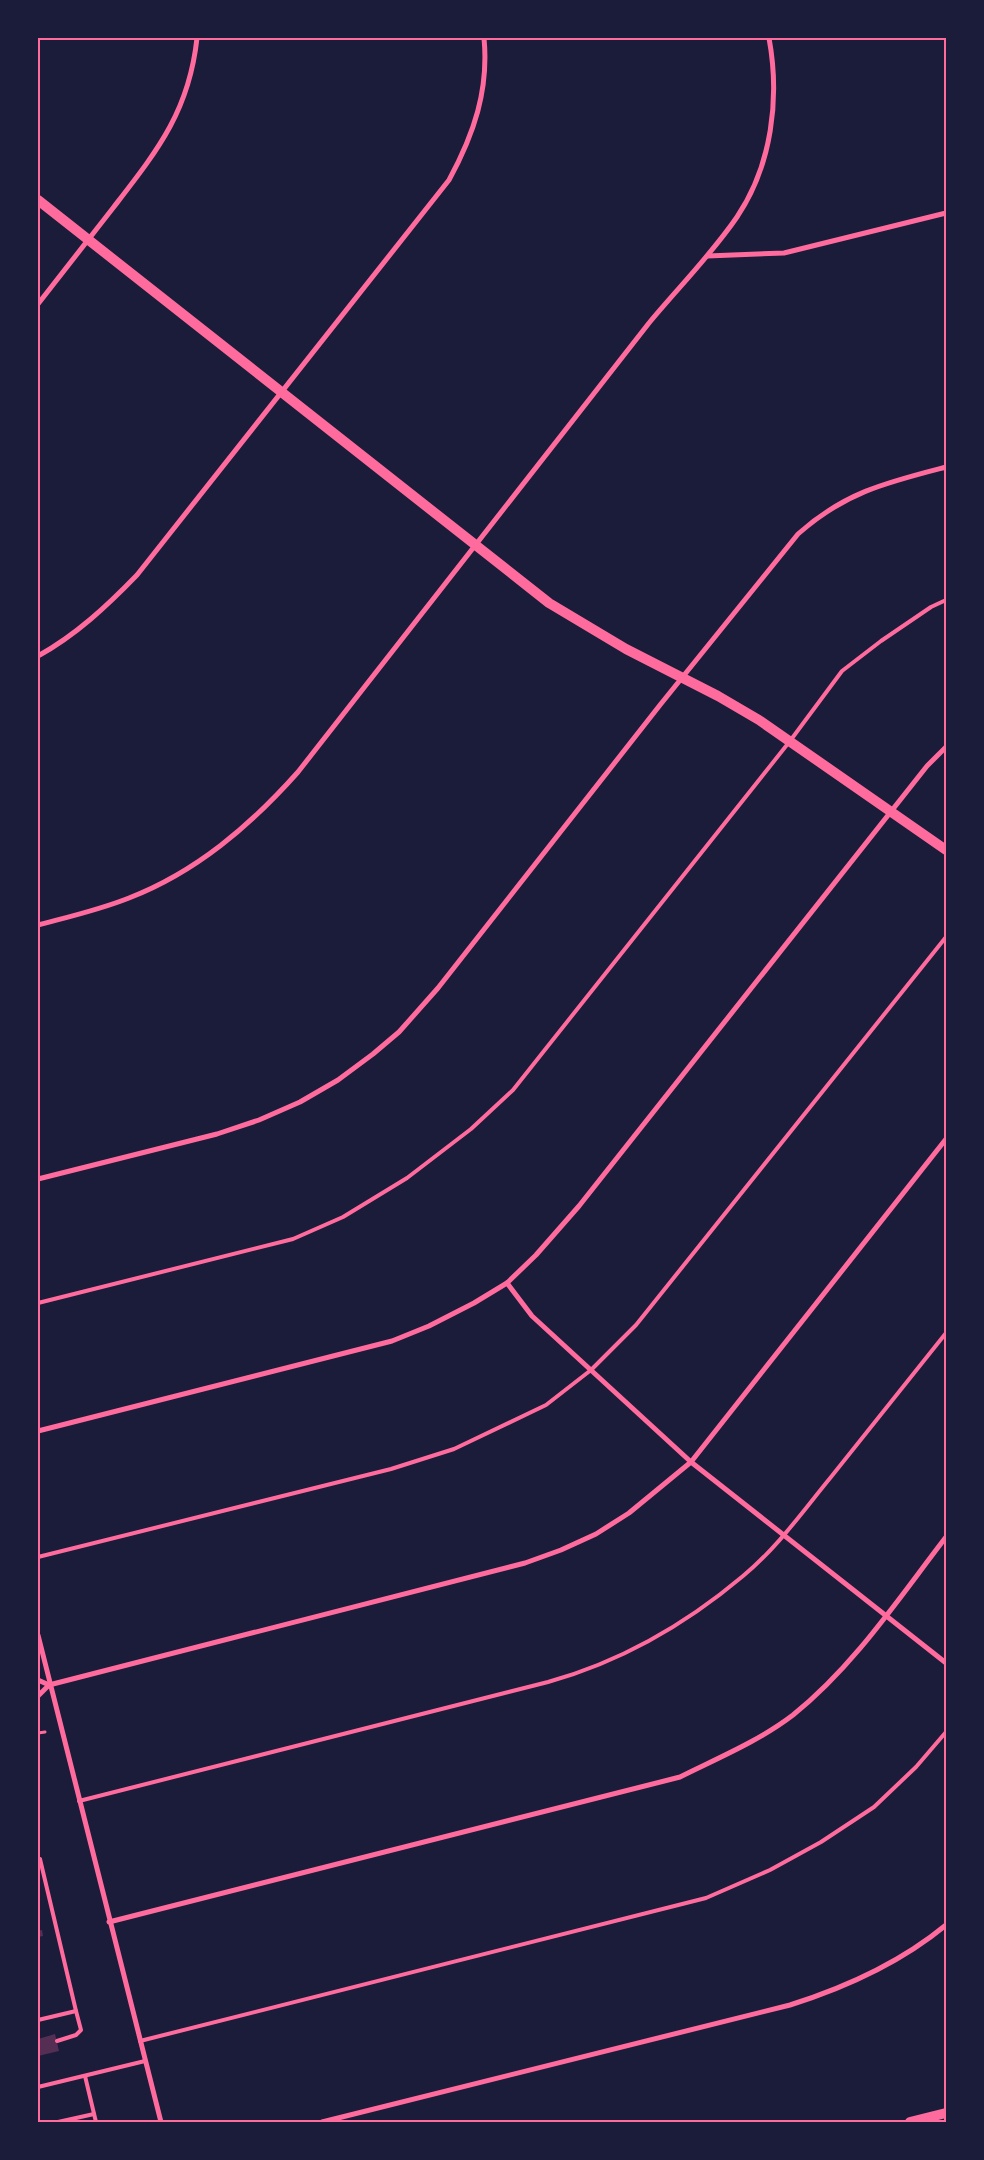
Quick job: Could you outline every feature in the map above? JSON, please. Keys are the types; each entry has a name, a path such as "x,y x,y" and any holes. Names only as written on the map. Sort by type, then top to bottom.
{"main road":[{"path":"38,200 549,603 580,624 682,679 718,696 790,742 946,850"},
{"path":"910,2122 946,2113"}],"street":[{"path":"38,304 148,163 174,123 190,79 197,38"},
{"path":"38,656 83,626 111,602 137,575 449,180 468,142 478,116 486,75 484,38"},
{"path":"38,925 89,912 129,898 168,880 197,863 238,833 270,804 298,772 649,323 707,256 737,217 749,197 766,155 771,132 774,64 769,38"},
{"path":"707,256 784,253 946,213"},
{"path":"38,1179 217,1134 259,1120 300,1102 338,1080 373,1054 399,1032 438,988 786,548 813,521 845,500 877,486 946,467"},
{"path":"38,1431 392,1340 429,1326 474,1303 507,1283 536,1255 579,1206 928,766 946,747"},
{"path":"38,1696 50,1684 525,1563 561,1550 596,1534 629,1513 691,1462 946,1139"},
{"path":"507,1283 532,1316 691,1462 946,1663"},
{"path":"109,1922 680,1777 754,1740 792,1716 834,1677 946,1537"},
{"path":"38,1635 161,2122"},
{"path":"38,1680 50,1684"},
{"path":"322,2122 790,2005 832,1992 872,1974 910,1952 946,1925"}],"lane":[{"path":"38,1303 293,1239 343,1217 407,1178 470,1129 513,1090 790,742 842,671 881,641 932,607 946,600"},
{"path":"38,1557 391,1469 454,1449 546,1405 592,1370 636,1325 946,937"},
{"path":"79,1801 581,1673 633,1650 691,1616 744,1576 784,1535 946,1333"},
{"path":"140,2041 706,1898 822,1842 874,1807 916,1767 946,1732"},
{"path":"38,1860 40,1860 81,2030 76,2035 56,2041"},
{"path":"38,2020 76,2011"},
{"path":"38,2087 145,2061"},
{"path":"85,2076 96,2122"},
{"path":"58,2122 94,2114"}],"path":[{"path":"38,1733 45,1732"}],"building":[{"path":"42,1930 43,1936 38,1937 38,1931"},
{"path":"55,2034 59,2051 38,2056 38,2039"}]}
